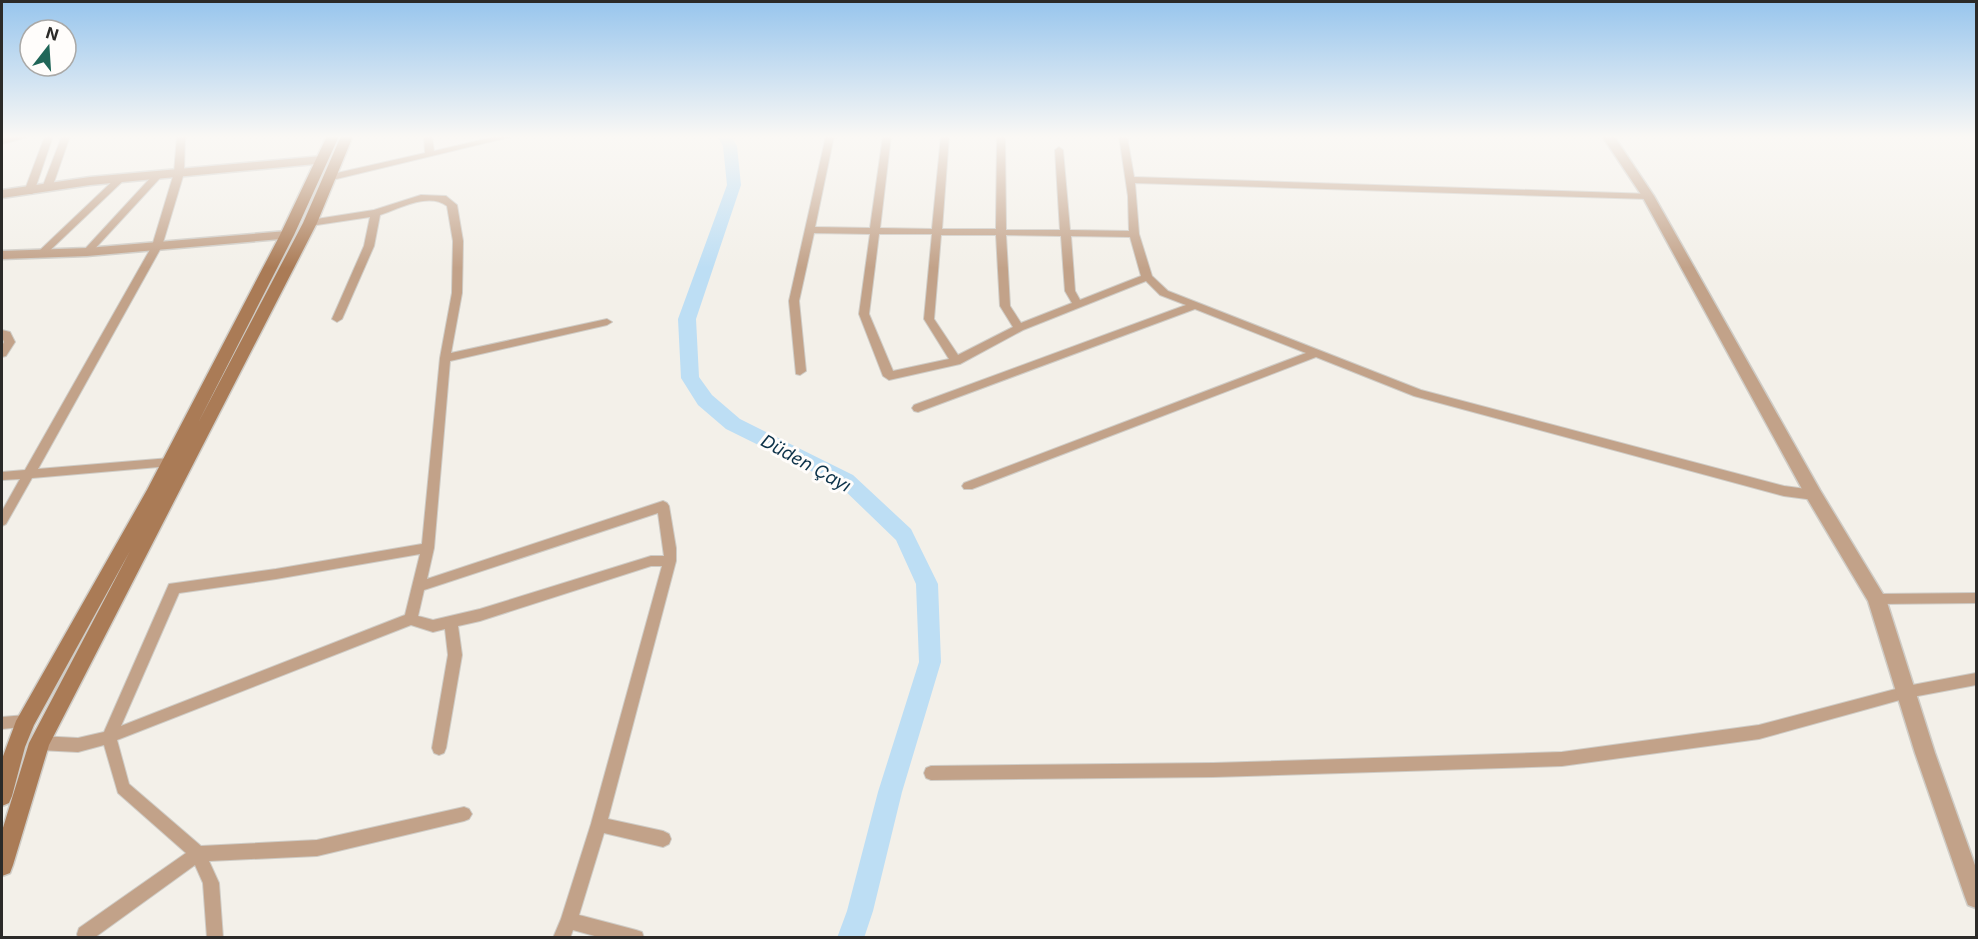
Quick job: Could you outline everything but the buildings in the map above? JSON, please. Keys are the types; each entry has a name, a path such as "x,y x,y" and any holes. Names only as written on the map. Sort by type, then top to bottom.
{"main road":[{"path":"2,796 15,747 26,721 170,462 287,235 313,180"},
{"path":"2,866 39,743 310,223 327,180"},
{"path":"15,747 39,743"}],"street":[{"path":"29,192 33,180"},
{"path":"47,188 50,180"},
{"path":"2,194 108,180"},
{"path":"40,254 120,180"},
{"path":"87,252 154,180"},
{"path":"2,521 6,510 32,472 157,246 176,180"},
{"path":"800,371 794,301 821,180"},
{"path":"881,180 864,314 889,376 956,361 1019,328 1148,277"},
{"path":"942,180 928,319 956,361"},
{"path":"1001,180 1005,306 1019,328"},
{"path":"1062,180 1070,291 1078,304"},
{"path":"1648,196 1131,180 1134,234 1148,277 1164,293 1418,393 1785,490 1814,495"},
{"path":"1637,180 1814,495 1877,599 1977,897"},
{"path":"310,223 376,213 433,197 443,198 452,205 458,241 457,293 445,358 428,548 411,619"},
{"path":"337,319 369,246 376,213"},
{"path":"810,230 1134,234"},
{"path":"2,255 87,252 287,235"},
{"path":"918,408 1194,306"},
{"path":"445,358 607,322"},
{"path":"2,334 6,335 10,342 2,353"},
{"path":"968,486 1316,353"},
{"path":"2,476 170,462"},
{"path":"418,587 663,506 670,561 599,824 569,921 561,938"},
{"path":"215,938 211,883 198,854 123,788 109,737 174,588 276,574 428,548"},
{"path":"39,743 78,745 109,737 411,619 434,626 480,615 651,561 670,561"},
{"path":"1877,599 1977,598"},
{"path":"438,748 455,655 451,621"},
{"path":"931,773 1213,770 1562,759 1759,732 1907,692 1977,679"},
{"path":"2,723 26,721"},
{"path":"85,934 198,854 317,848 464,813"},
{"path":"599,824 663,838"},
{"path":"569,921 636,938"}],"waterway":[{"name":"Düden Çayı","path":"733,180 734,185 687,319 690,378 705,400 733,424 846,480 904,535 927,584 930,662 890,792 860,911 850,938"}]}
